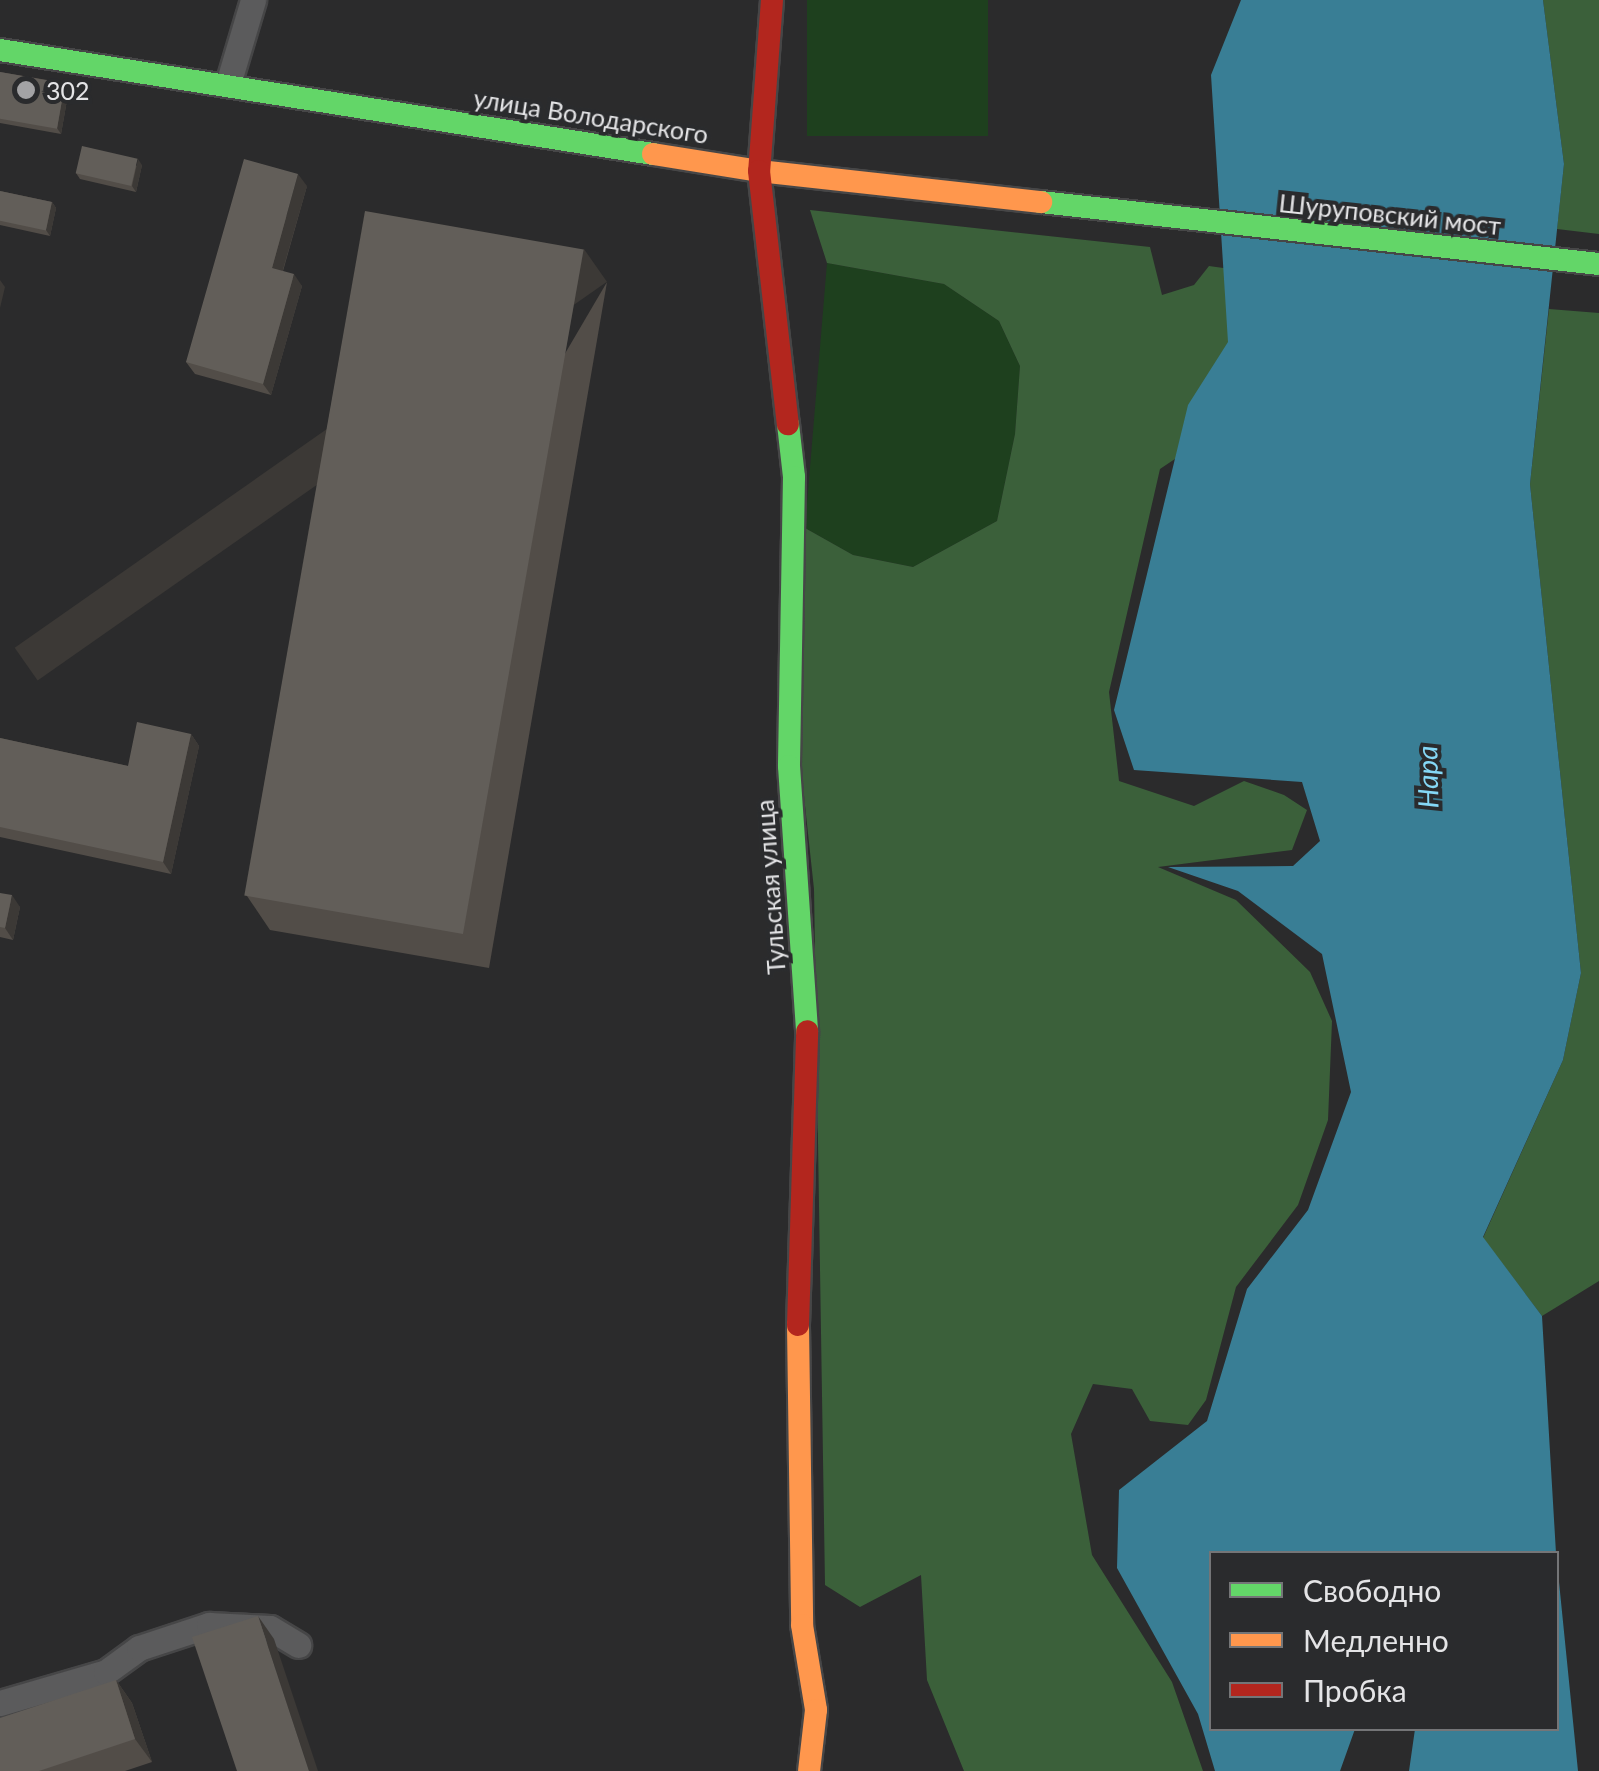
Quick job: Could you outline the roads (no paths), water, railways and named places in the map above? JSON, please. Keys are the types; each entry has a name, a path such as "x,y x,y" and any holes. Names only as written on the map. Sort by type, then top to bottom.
{"street":[{"path":"228,84 254,0"},
{"name":"Тульская улица","path":"772,0 759,171 794,477 789,766 807,1021 798,1206 797,1424 802,1625 816,1710 809,1771"},
{"name":"улица Володарского","path":"0,50 759,171 1174,218"},
{"name":"Шуруповский мост","path":"1174,218 1599,264"},
{"path":"0,1703 106,1672 139,1648 209,1625 270,1628 298,1645"}],"water":[{"name":"Нара","path":"1241,0 1543,0 1564,164 1530,484 1581,973 1563,1060 1483,1237 1542,1316 1556,1551 1209,1551 1209,1731 1354,1731 1340,1771 1215,1771 1198,1714 1117,1568 1119,1490 1207,1421 1247,1289 1308,1210 1351,1092 1322,954 1238,891 1168,867 1293,866 1320,841 1302,782 1134,770 1114,710 1188,405 1228,342 1211,75"},
{"path":"1559,1582 1578,1771 1409,1771 1415,1731 1559,1731"}],"place":[{"name":"302","path":"26,90"}]}
